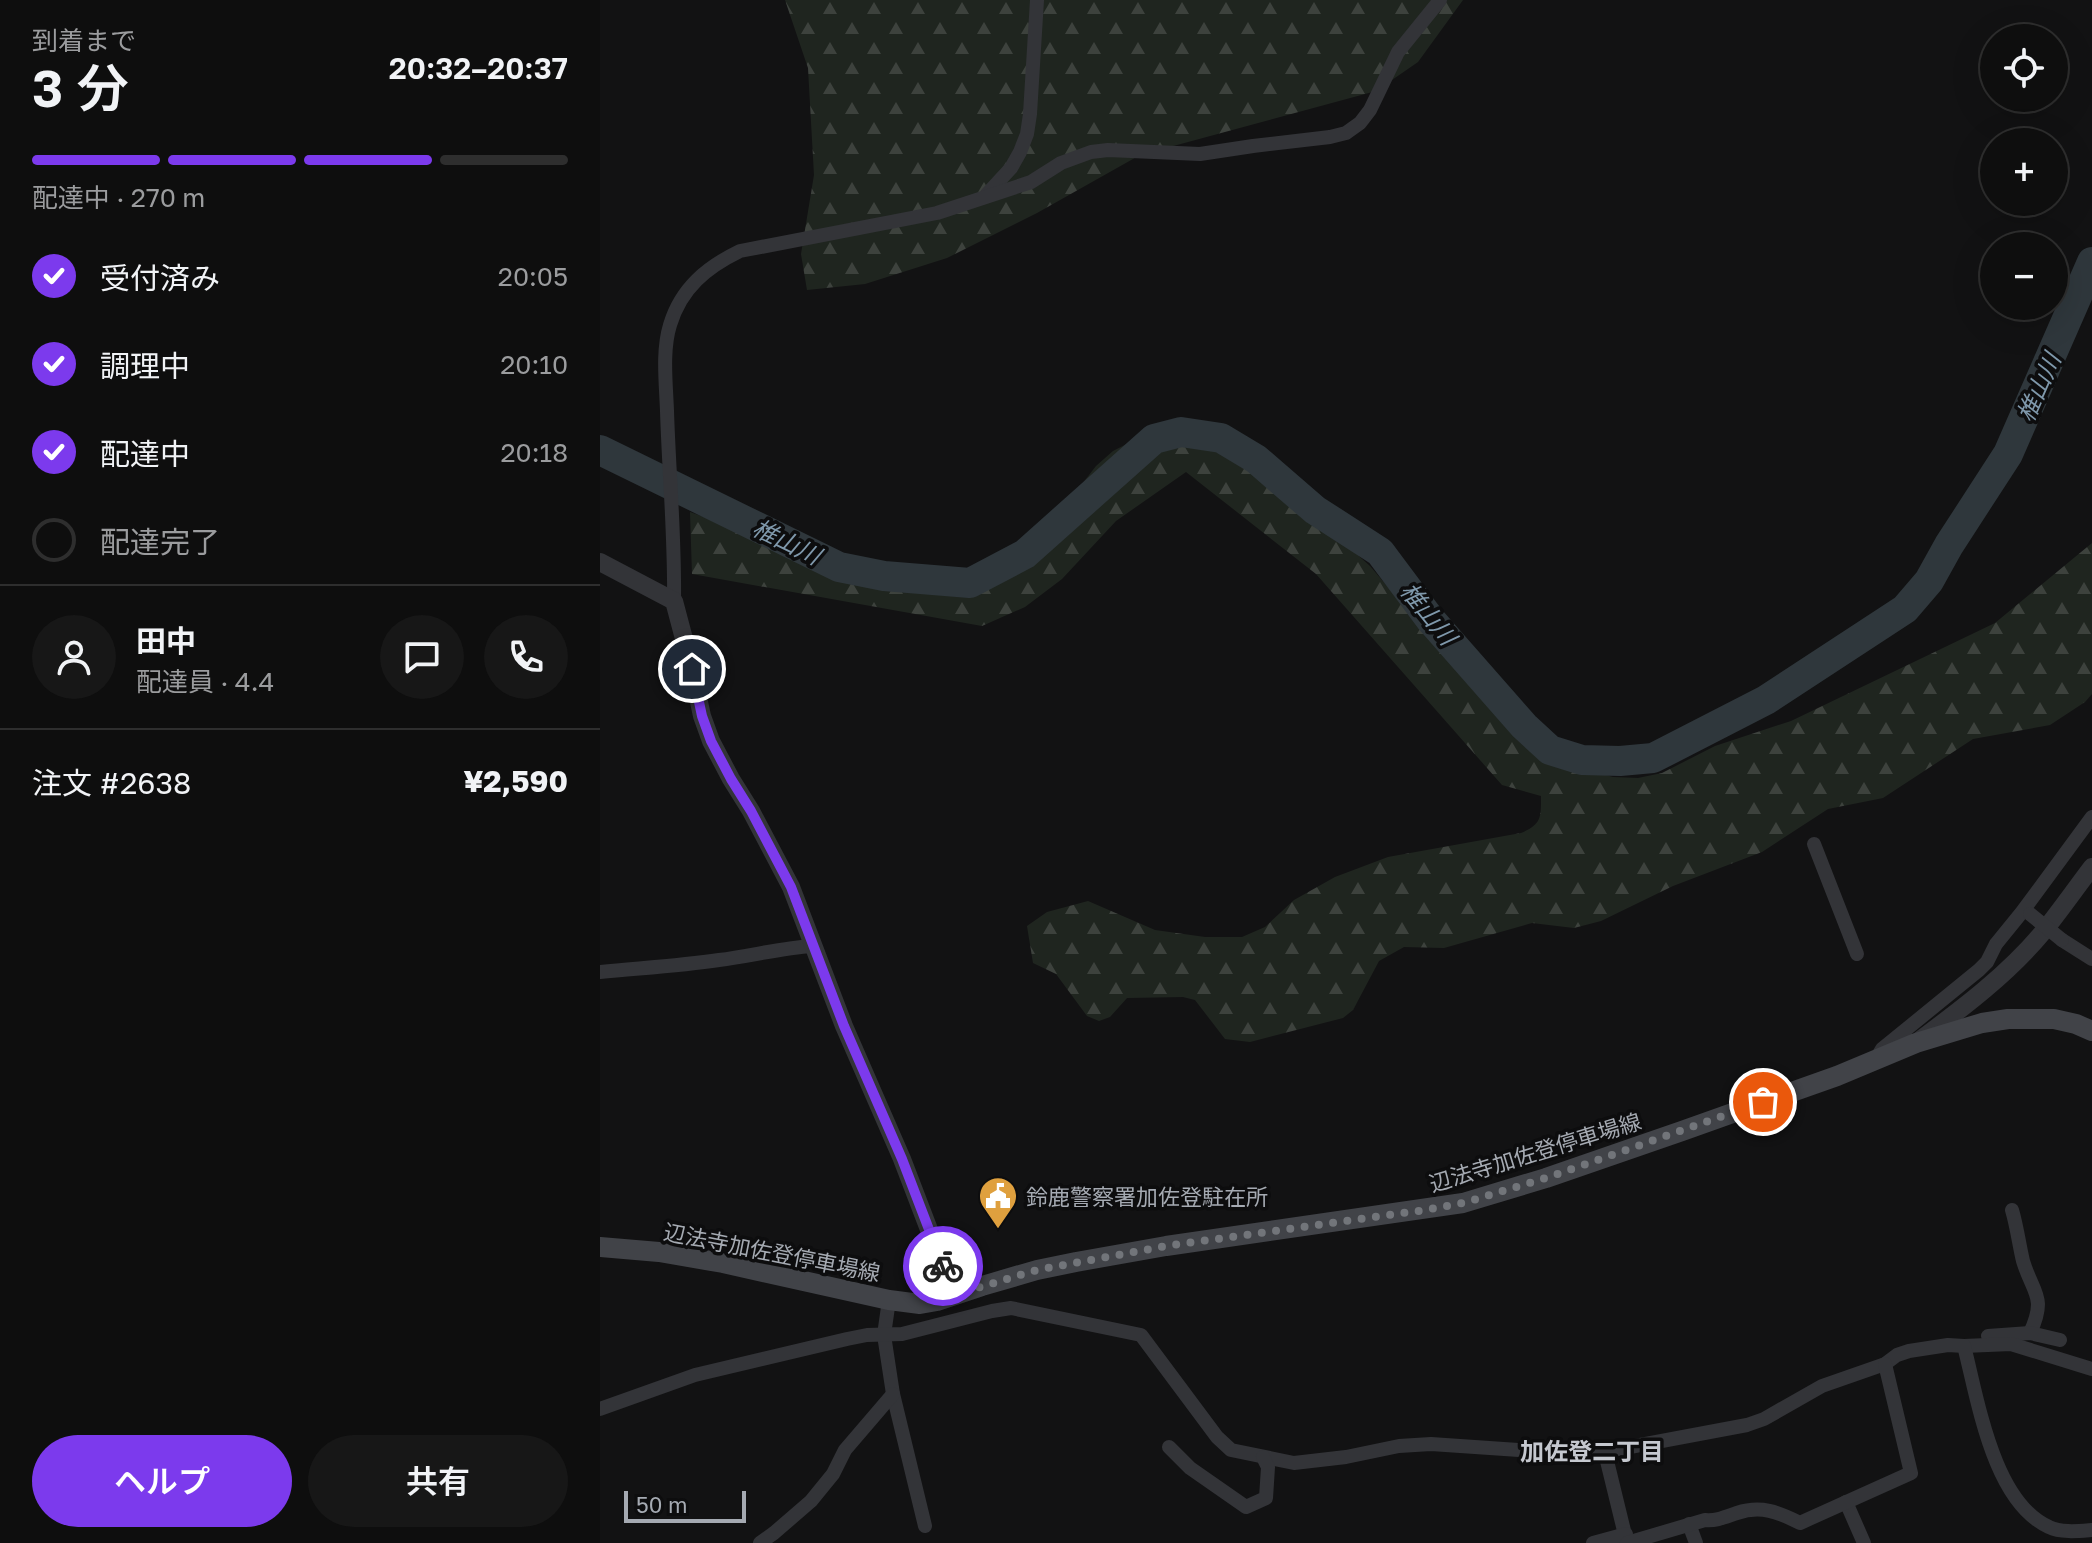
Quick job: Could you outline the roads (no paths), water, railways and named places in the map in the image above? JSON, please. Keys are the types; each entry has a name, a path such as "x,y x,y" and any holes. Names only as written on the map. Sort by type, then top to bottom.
{"main road":[{"name":"辺法寺加佐登停車場線","path":"600,1247 659,1252 723,1263 889,1300 920,1304 1037,1270 1166,1246 1463,1203 1682,1131 1837,1076 1916,1043 1982,1023 2008,1019 2054,1019 2092,1031"}],"street":[{"path":"984,198 1011,168 1027,134 1037,0"},
{"path":"954,1295 791,887 711,741 702,716 674,601 675,547 666,363 670,325 688,290 698,278 716,262 740,251 937,213 1031,182 1061,163 1091,152 1200,154 1346,133 1360,123 1370,110 1398,52 1440,0"},
{"path":"600,562 674,601"},
{"path":"1875,1060 1882,1049 1987,962 1996,944 2026,913 2092,817"},
{"path":"1814,844 1857,954"},
{"path":"1916,1043 2002,974 2042,933 2092,867"},
{"path":"2026,913 2092,959"},
{"path":"600,972 705,963 813,946"},
{"path":"2012,1210 2024,1264 2038,1294 2039,1311 2030,1333"},
{"path":"889,1300 884,1335 893,1394 925,1526"},
{"path":"600,1409 695,1375 847,1339 902,1334 1011,1308 1141,1335 1217,1437 1231,1450 1294,1463 1399,1446 1431,1444 1579,1454 1747,1425 1764,1419 1822,1386 1885,1364 1891,1358 1909,1351 1948,1345 2011,1344 2092,1369"},
{"path":"1964,1346 1975,1337 2030,1333 2060,1340"},
{"path":"1964,1346 1991,1452 2011,1491 2035,1519 2052,1529 2092,1530"},
{"path":"1593,1543 1627,1540 1755,1509 1775,1511 1800,1523 1911,1473 1885,1364"},
{"path":"760,1543 811,1501 833,1474 845,1450 893,1394"},
{"path":"1169,1447 1190,1468 1246,1507 1266,1498 1268,1467 1263,1457"},
{"path":"1607,1450 1627,1540"},
{"path":"1846,1502 1864,1543"},
{"path":"1689,1524 1696,1543"}],"waterway":[{"name":"椎山川","path":"600,450 839,567 884,576 970,583 1025,554 1154,439 1181,432 1221,438 1256,459 1315,510 1380,552 1430,619 1524,726 1550,750 1582,760 1653,758 1766,700 1905,609 1929,581 2008,454 2092,262"}],"place":[{"name":"鈴鹿警察署加佐登駐在所","path":"998,1230"}],"district":[{"name":"加佐登二丁目","path":"1592,1450"}]}
